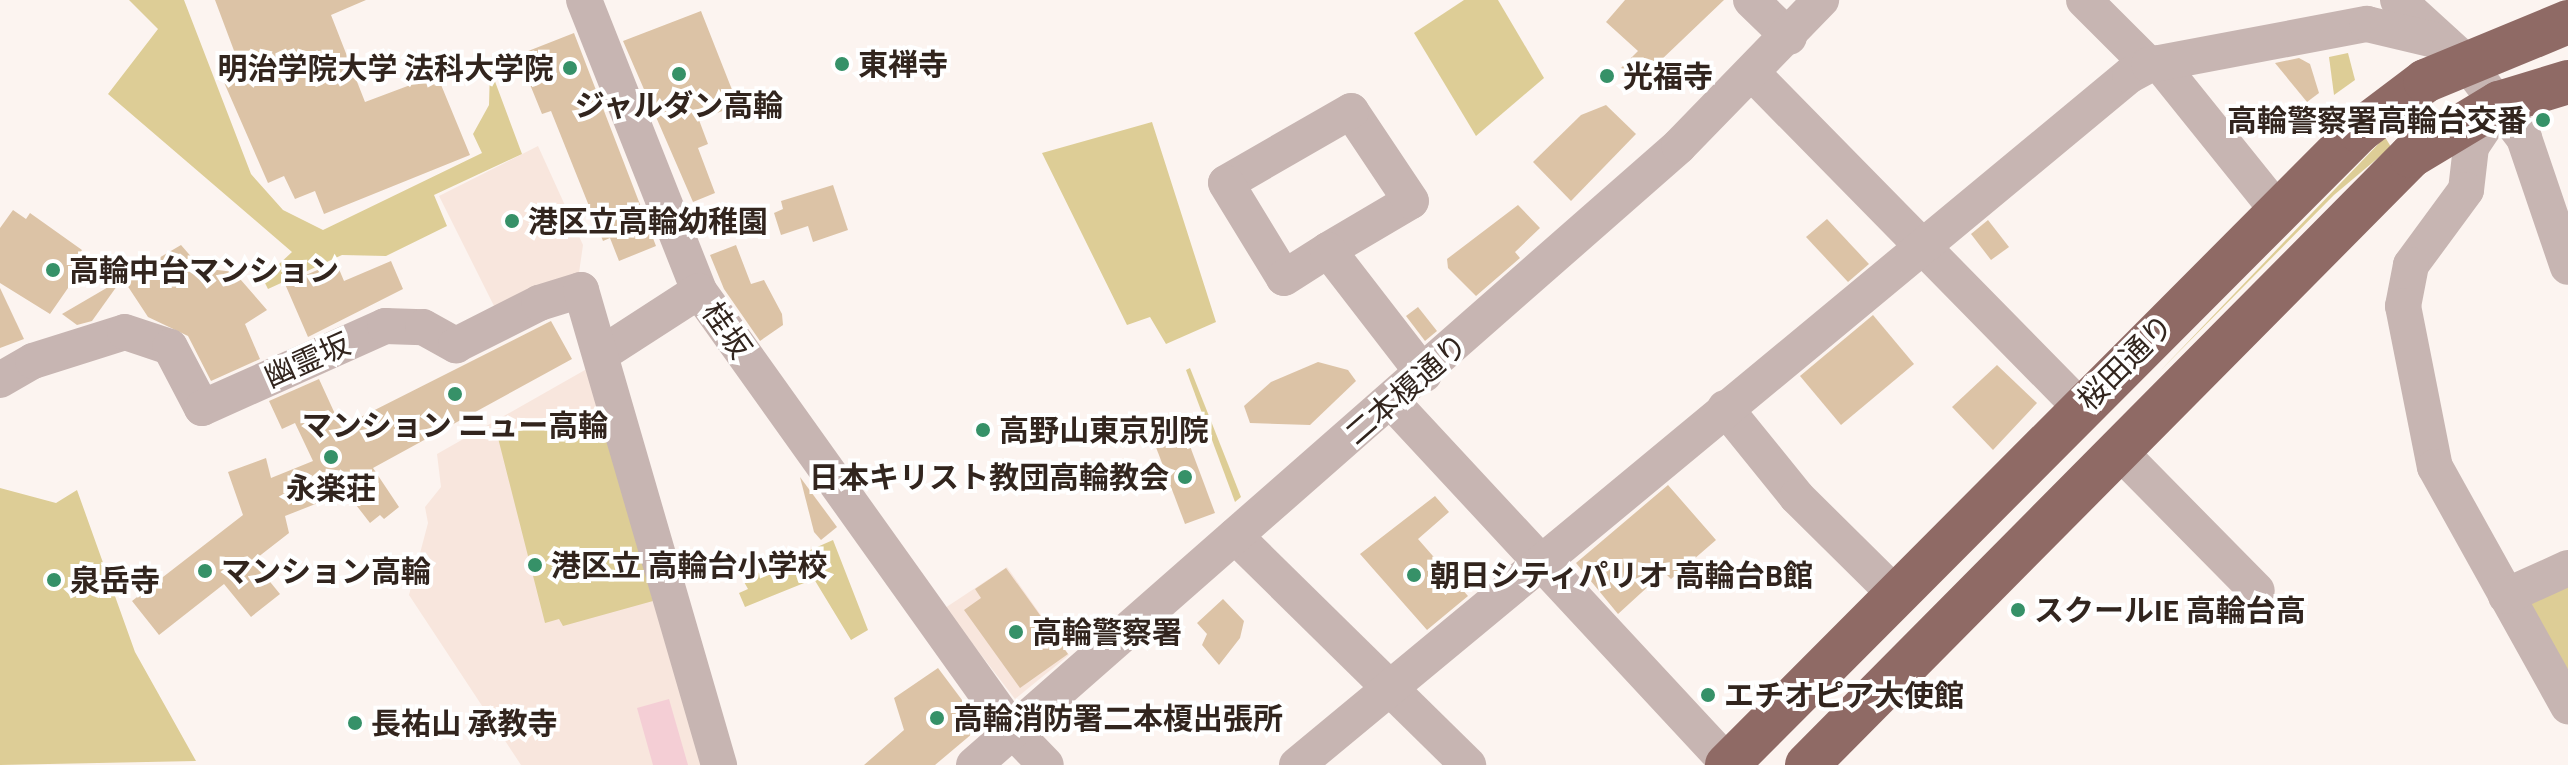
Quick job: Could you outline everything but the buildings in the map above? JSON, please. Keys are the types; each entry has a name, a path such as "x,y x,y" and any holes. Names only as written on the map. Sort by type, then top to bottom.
{"highway":[{"name":"桜田通り","path":"1728,764 2080,407 2380,112 2454,52 2568,22"},
{"name":"桜田通り","path":"1807,765 2117,449 2411,156 2499,103 2568,82"}],"street":[{"name":"桂坂","path":"584,0 699,291 1013,731"},
{"path":"1751,0 1789,37"},
{"name":"二本榎通り","path":"975,764 1424,374 1753,74 1821,0"},
{"path":"2084,0 2154,64 2278,211"},
{"path":"2398,0 2454,52 2499,103 2535,162 2547,218 2568,267"},
{"path":"1297,765 1538,560 1922,244 2154,64 2367,24 2454,52"},
{"path":"1753,74 2080,407"},
{"path":"2499,103 2471,147 2466,190 2411,265 2403,306 2435,467 2568,706"},
{"path":"1351,111 1411,201 1328,250 1284,278 1226,183 1351,111"},
{"path":"1328,250 1424,374"},
{"name":"幽霊坂","path":"0,380 33,361 125,332 170,347 202,408 385,326 423,327 456,345 539,303 581,290 603,353"},
{"path":"699,291 603,353 719,765"},
{"path":"1392,402 1728,764"},
{"path":"1725,408 1797,497 1895,594"},
{"path":"2117,449 2257,591"},
{"path":"1235,536 1388,690 1468,765"},
{"path":"2506,596 2568,568"},
{"path":"1013,731 1046,765"}],"shaded area":[{"path":"129,0 184,0 251,174 283,210 323,230 482,153 473,134 489,105 490,68 522,154 434,195 447,226 386,256 342,255 268,289 263,279 292,252 108,94 158,29"},
{"path":"1464,0 1498,0 1544,78 1476,136 1414,33"},
{"path":"2348,53 2355,80 2334,95 2329,57"},
{"path":"1152,122 1216,322 1166,344 1150,317 1127,325 1042,153"},
{"path":"2385,137 2391,147 2334,195 2159,372"},
{"name":"港区立高輪幼稚園","path":"538,146 583,245 578,280 496,310 439,196"},
{"name":"港区立 高輪台小学校","path":"599,362 712,765 521,765 409,595 428,523 425,507 441,487 437,454"},
{"path":"1190,368 1241,497 1235,502 1186,370"},
{"path":"581,413 587,432 609,427 653,601 563,626 559,619 545,623 497,434"},
{"name":"泉岳寺","path":"0,488 56,503 77,490 135,652 196,761 0,765"},
{"path":"833,540 868,630 851,640 814,579 745,607 739,593 748,589 743,580"},
{"name":"高輪警察署","path":"1007,567 1069,655 1015,699 945,608"},
{"path":"2568,574 2568,670 2524,594"},
{"path":"669,699 688,765 653,765 637,708"}],"place":[{"name":"東禅寺","path":"842,64"},
{"name":"明治学院大学 法科大学院","path":"570,68"},
{"name":"ジャルダン高輪","path":"679,74"},
{"name":"光福寺","path":"1607,76"},
{"name":"高輪警察署高輪台交番","path":"2543,120"},
{"name":"港区立高輪幼稚園","path":"512,221"},
{"name":"高輪中台マンション","path":"53,270"},
{"name":"マンション ニュー高輪","path":"455,394"},
{"name":"高野山東京別院","path":"983,430"},
{"name":"永楽荘","path":"331,457"},
{"name":"日本キリスト教団高輪教会","path":"1185,477"},
{"name":"港区立 高輪台小学校","path":"535,565"},
{"name":"マンション高輪","path":"205,571"},
{"name":"朝日シティパリオ 高輪台B館","path":"1414,575"},
{"name":"泉岳寺","path":"54,580"},
{"name":"スクールIE 高輪台高","path":"2018,610"},
{"name":"高輪警察署","path":"1016,632"},
{"name":"エチオピア大使館","path":"1708,695"},
{"name":"高輪消防署二本榎出張所","path":"937,718"},
{"name":"長祐山 承教寺","path":"355,723"}]}
